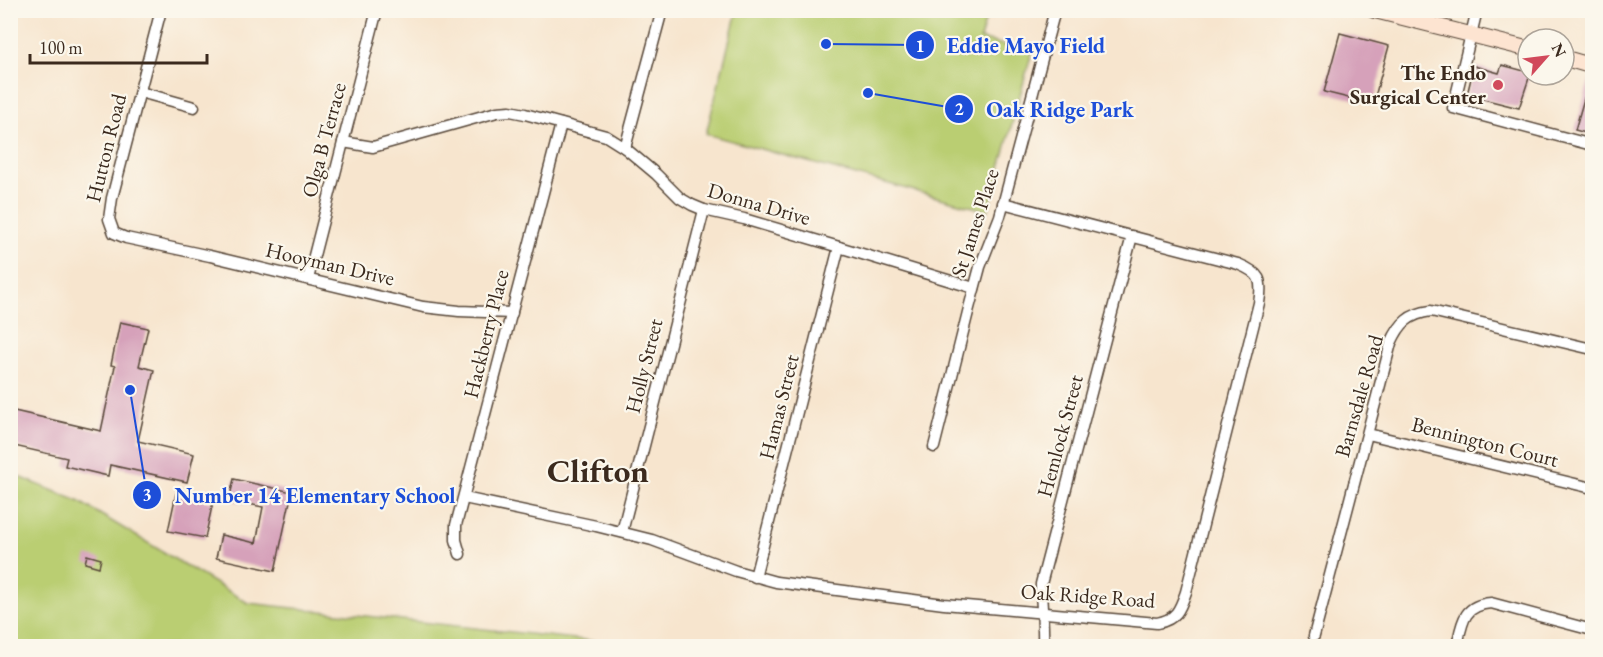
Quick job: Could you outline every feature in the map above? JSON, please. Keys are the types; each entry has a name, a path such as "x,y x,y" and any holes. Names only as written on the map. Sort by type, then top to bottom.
{"main road":[{"path":"1373,10 1516,46"},
{"path":"1576,61 1593,66"}],"street":[{"name":"Hutton Road","path":"141,242 114,233 109,219 112,198 161,10"},
{"name":"Olga B Terrace","path":"308,279 377,10"},
{"name":"St James Place","path":"934,447 974,288 1003,203 1055,10"},
{"path":"1477,10 1452,108 1593,145"},
{"path":"625,148 661,14"},
{"path":"140,92 194,107"},
{"name":"Donna Drive","path":"343,142 373,147 497,112 510,111 606,136 625,148 680,198 704,210 744,219 974,288"},
{"name":"Hackberry Place","path":"460,554 456,540 456,525 561,124"},
{"name":"Oak Ridge Road","path":"464,498 652,540 755,577 776,582 944,604 1157,623 1167,621 1181,606 1186,592 1259,303 1261,292 1259,279 1251,270 1238,264 1003,203"},
{"name":"Holly Street","path":"622,532 704,210"},
{"name":"Hemlock Street","path":"1043,646 1044,613 1041,584 1132,236"},
{"name":"Hooyman Drive","path":"141,242 423,307 512,313"},
{"name":"Hamas Street","path":"755,577 839,247"},
{"name":"Barnsdale Road","path":"1314,636 1391,343 1405,321 1417,313 1445,314 1593,349"},
{"name":"Bennington Court","path":"1368,434 1593,488"},
{"path":"1457,646 1463,619 1470,609 1479,604 1491,603 1593,630"}],"green space":[{"path":"737,11 988,11 980,39 1032,52 988,211 706,134"},
{"path":"10,473 78,501 248,603 638,646 11,646"}],"building":[{"path":"1340,33 1389,46 1373,104 1324,92"},
{"name":"The Endo Surgical Center","path":"1502,65 1516,69 1516,87 1526,87 1519,108 1467,95 1474,66 1499,73"},
{"path":"1590,78 1593,78 1593,135 1575,130"},
{"path":"120,322 148,328 139,366 154,370 138,441 194,454 187,482 110,465 108,476 65,466 67,458 10,445 10,410 101,431 115,366 111,365"},
{"path":"234,479 292,492 275,571 216,558 221,535 256,543 263,507 229,500"},
{"path":"176,494 213,502 205,538 168,531"},
{"path":"87,555 101,559 99,567 85,563"}],"place":[{"name":"Eddie Mayo Field","path":"826,44"},
{"name":"The Endo Surgical Center","path":"1498,85"},
{"name":"Oak Ridge Park","path":"868,93"},
{"name":"Number 14 Elementary School","path":"130,390"}],"district":[{"name":"Clifton","path":"598,470"}]}
